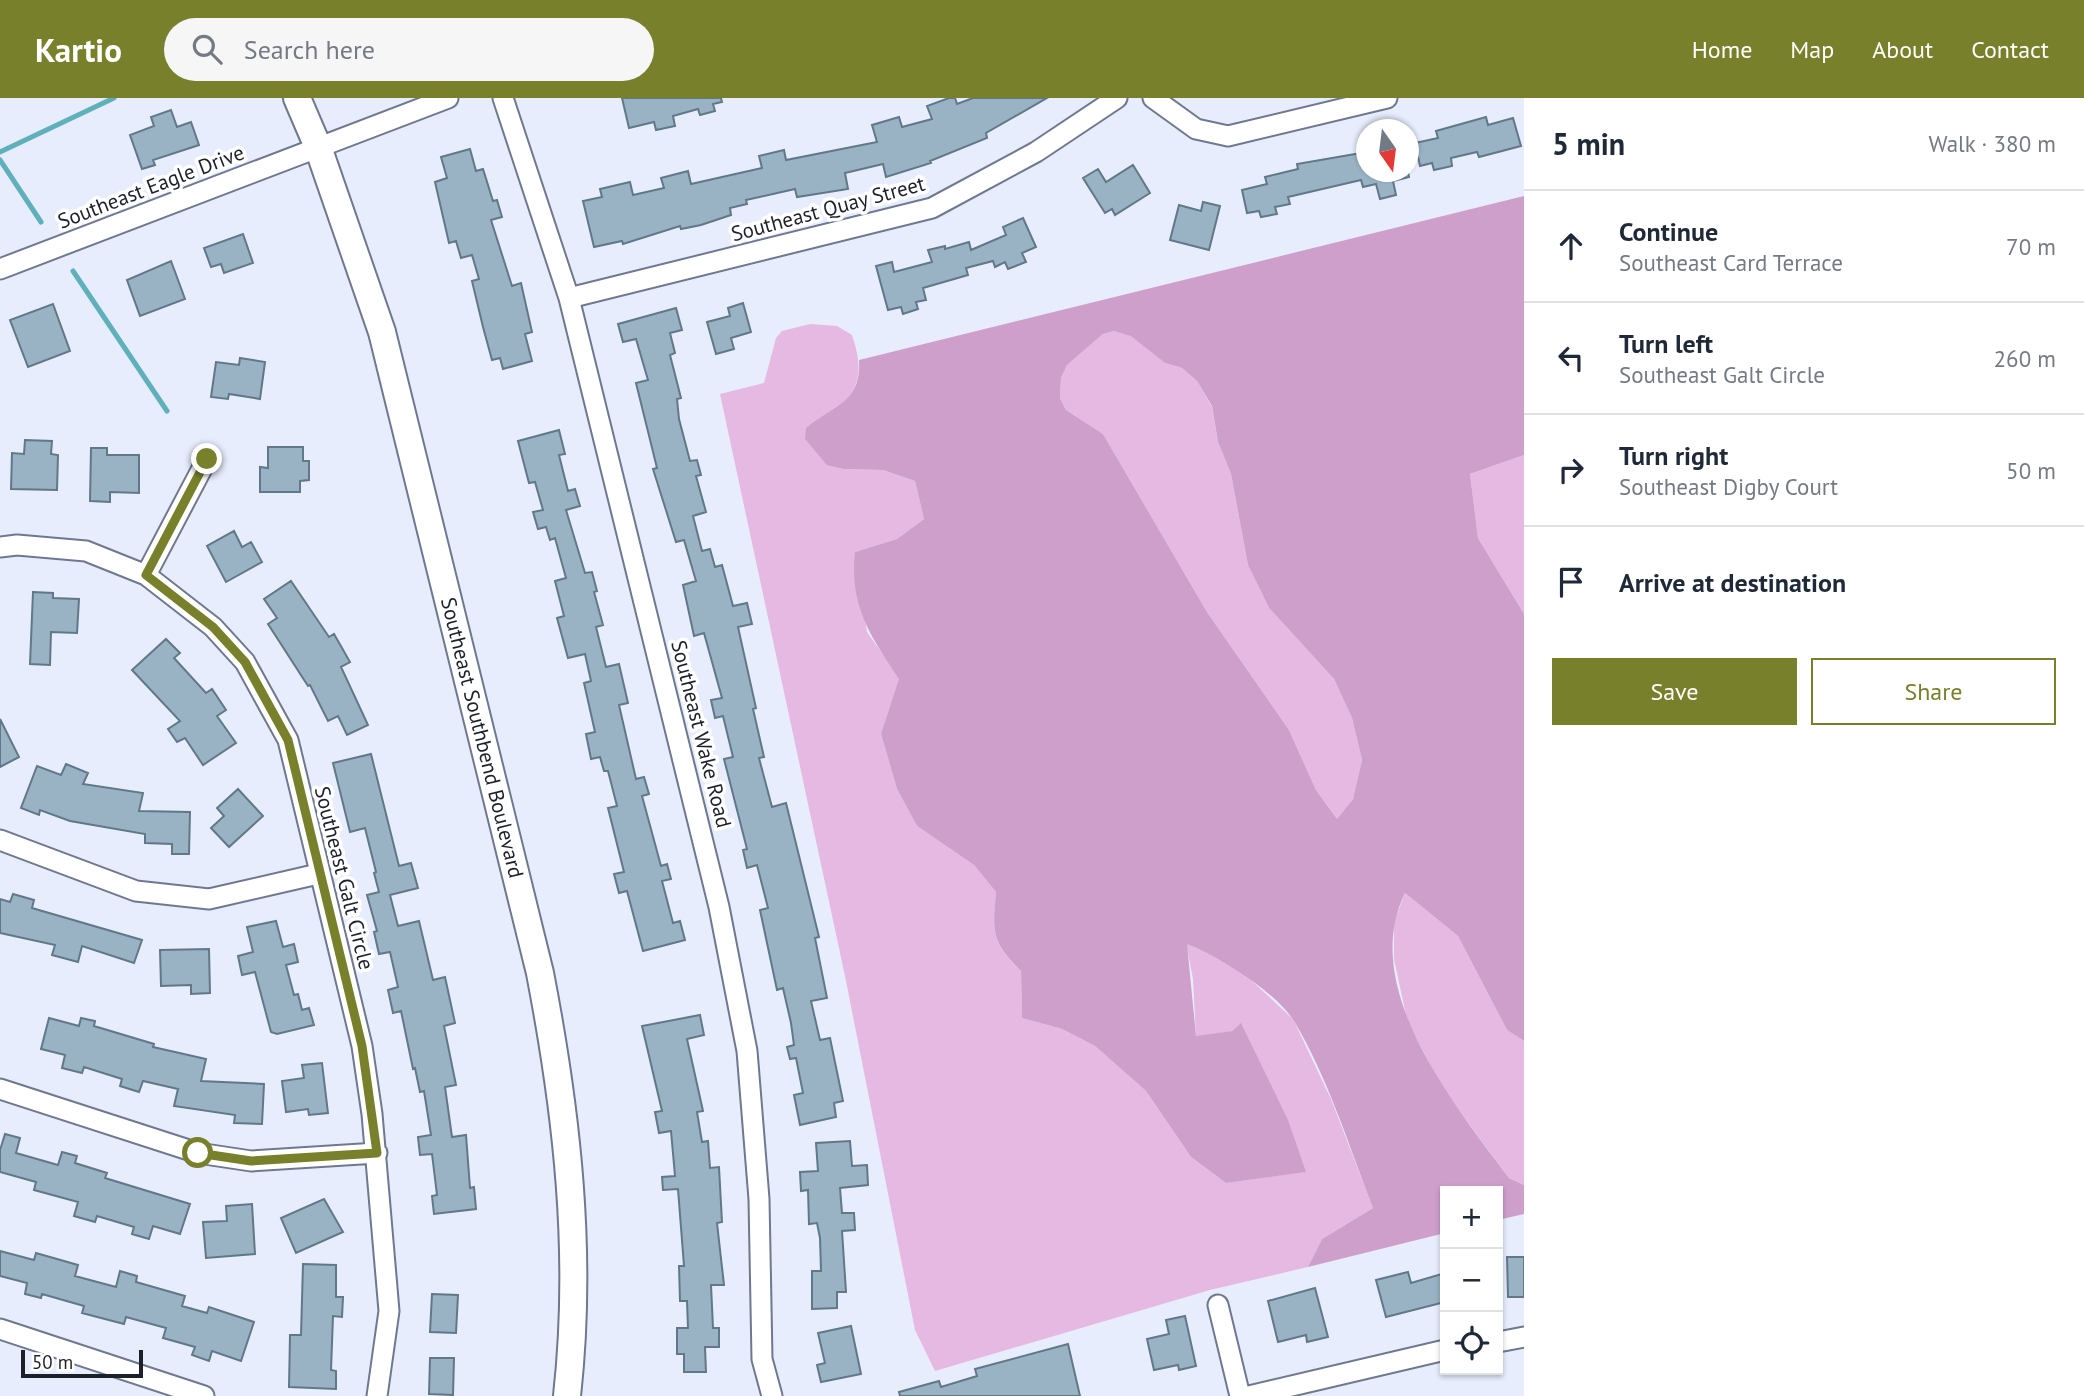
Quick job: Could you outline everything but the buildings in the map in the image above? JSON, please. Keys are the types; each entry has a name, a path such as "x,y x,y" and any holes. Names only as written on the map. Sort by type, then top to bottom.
{"street":[{"name":"Southeast Southbend Boulevard","path":"297,98 318,147 382,332 548,1013 558,1066 571,1176 575,1258 568,1396"},
{"name":"Southeast Eagle Drive","path":"0,269 448,98"},
{"name":"Southeast Wake Road","path":"503,98 569,298 719,906 747,1051 759,1199 762,1359 772,1396"},
{"name":"Southeast Quay Street","path":"569,298 932,208 1036,152 1117,98"},
{"path":"1153,98 1196,129 1228,136 1387,98"},
{"path":"146,575 207,459"},
{"name":"Southeast Galt Circle","path":"0,547 17,545 86,551 146,575 213,627 245,662 288,740 318,874 362,1046 377,1153 388,1311 377,1396"},
{"path":"0,840 136,891 197,898 209,899 318,874"},
{"path":"0,1089 198,1153 251,1161 377,1153"},
{"path":"1218,1305 1240,1396"},
{"path":"0,1329 204,1396"},
{"path":"1503,1341 1524,1337"},
{"path":"1249,1396 1336,1387 1440,1352"}],"shaded area":[{"path":"1524,196 1524,455 1470,474 1478,538 1524,614 1524,1041 1507,1030 1458,936 1405,893 1394,930 1394,967 1403,1006 1419,1044 1440,1081 1487,1149 1509,1178 1524,1185 1524,1214 1503,1219 1503,1186 1440,1186 1440,1234 1308,1267 1322,1239 1373,1208 1328,1089 1294,1021 1274,998 1245,976 1187,944 1196,1036 1232,1031 1241,1023 1288,1120 1306,1172 1226,1183 1191,1157 1146,1091 1095,1046 1062,1029 1022,1018 1021,971 999,943 994,926 996,892 974,865 917,826 897,789 881,734 899,679 864,620 855,589 855,552 897,539 924,519 915,481 883,470 844,469 827,465 805,439 806,428 850,395 859,374 859,360","holes":["1114,331 1131,336 1165,363 1182,368 1197,381 1212,406 1218,442 1231,474 1248,565 1269,608 1334,679 1352,718 1362,760 1353,799 1337,819 1316,790 1289,730 1207,612 1103,434 1066,410 1060,398 1061,378 1067,365 1103,334"]},
{"path":"810,324 837,326 852,335 858,364 855,387 849,396 841,405 815,421 844,469 883,470 915,481 924,519 897,539 855,552 867,632 900,679 881,734 897,789 917,826 974,865 996,892 994,926 999,944 1021,971 1022,1018 1062,1029 1095,1046 1146,1091 1191,1157 1226,1183 1305,1172 1240,1024 1232,1031 1196,1037 1193,979 1186,943 1238,968 1293,1019 1331,1099 1373,1208 1322,1239 1308,1267 1210,1290 935,1371 915,1330 845,976 720,394 764,383 776,338 782,331"},
{"path":"1114,331 1131,335 1165,363 1182,368 1197,381 1212,407 1218,442 1231,474 1248,565 1269,608 1334,679 1352,718 1362,760 1353,799 1337,819 1316,790 1289,730 1207,612 1103,434 1066,410 1060,398 1061,378 1067,365 1103,334"},
{"path":"1524,455 1524,614 1478,538 1470,474"},
{"path":"1405,893 1458,936 1507,1030 1524,1041 1524,1185 1509,1178 1441,1086 1407,1020 1394,959 1394,922"}],"waterway":[{"path":"0,152 114,98"},
{"path":"0,160 41,222"},
{"path":"73,271 167,411"}],"route":[{"path":"198,1153 251,1161 377,1153 362,1046 318,874 288,740 245,662 213,627 146,575 207,459"}]}
